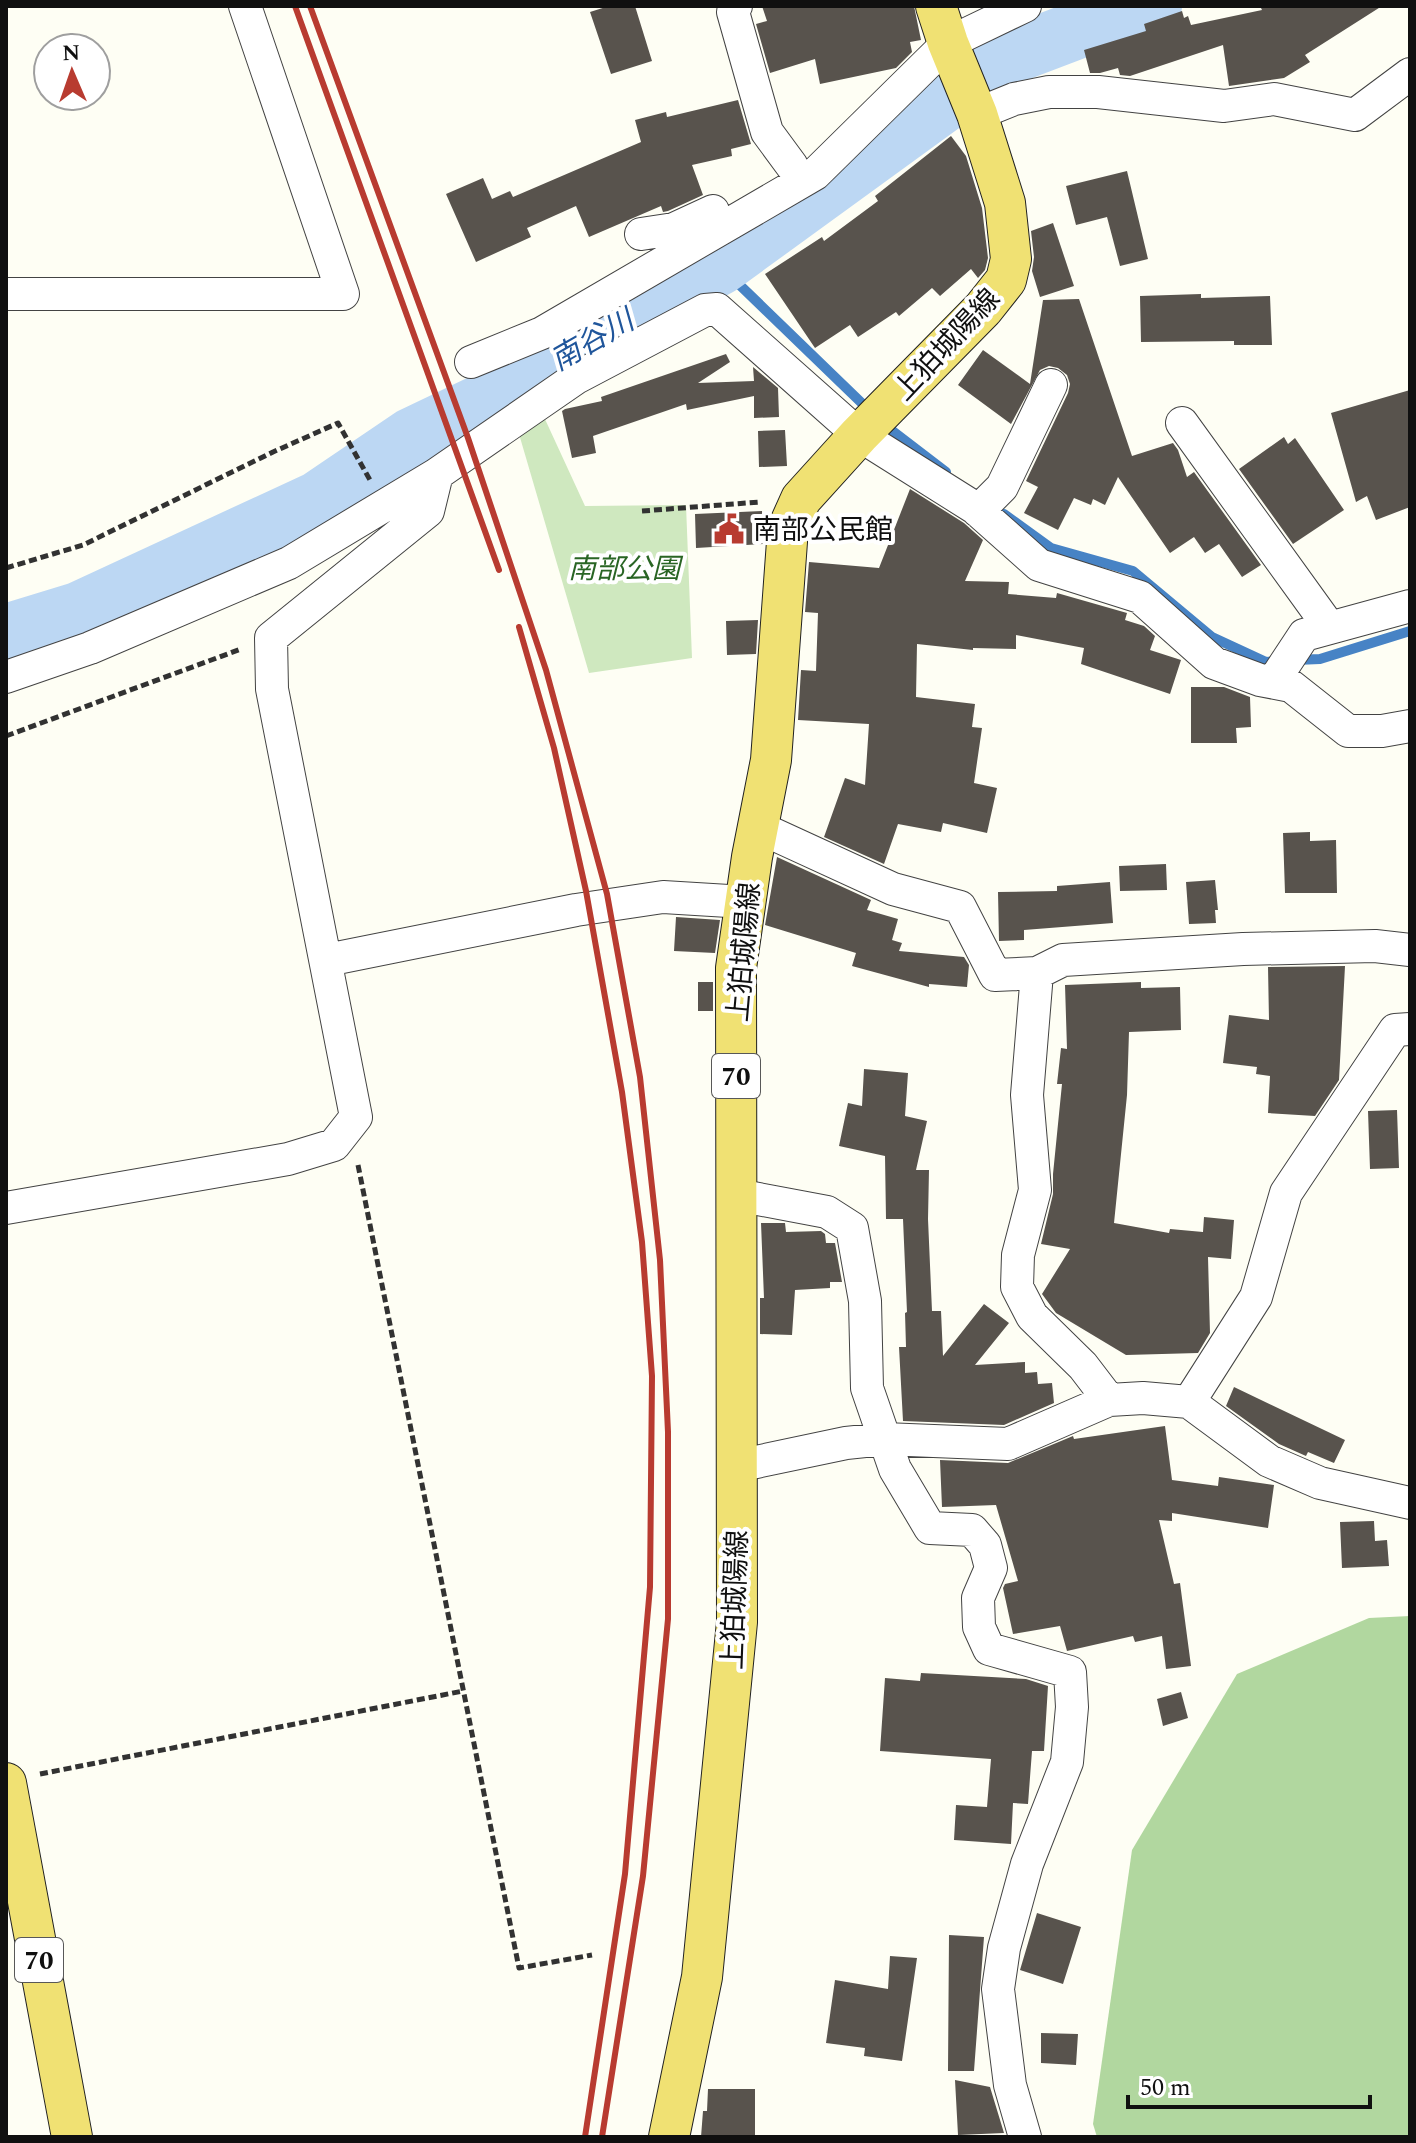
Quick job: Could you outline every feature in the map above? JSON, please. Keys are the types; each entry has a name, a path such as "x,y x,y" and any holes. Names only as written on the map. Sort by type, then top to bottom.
{"main road":[{"name":"上狛城陽線","path":"669,2137 704,1961 737,1622 736,968 771,760 788,528 801,499 983,309 1006,280 1011,259 1005,203 975,109 936,6"},
{"name":"70","path":"21,1779 72,2137"}],"street":[{"path":"6,294 343,294 245,6"},
{"path":"736,6 733,12 767,132 792,166"},
{"path":"471,362 542,333 815,174 949,47 1025,6"},
{"path":"975,109 1049,92 1098,92 1224,106 1274,99 1355,115 1410,74"},
{"path":"641,234 674,229 752,192 792,166 876,97 914,78"},
{"path":"6,677 90,648 289,563 437,474 576,378 705,310 717,309 859,435 978,511 1039,565 1140,597 1214,663 1291,686 1348,731 1382,731 1410,726"},
{"path":"978,511 1002,487 1051,385"},
{"path":"1182,423 1330,628"},
{"path":"6,1208 288,1159 334,1145 356,1117 272,689 271,638 428,511 437,474"},
{"path":"1273,682 1304,635 1410,606"},
{"path":"758,827 893,889 960,907 995,975 1037,973 1063,960 1243,949 1375,946 1410,950"},
{"path":"327,960 576,910 663,897 745,902"},
{"path":"1037,973 1027,1095 1035,1190 1018,1255 1017,1287 1032,1316 1083,1366 1109,1400"},
{"path":"1189,1402 1256,1297 1286,1193 1395,1030 1410,1029"},
{"path":"737,1195 827,1212 852,1228 865,1301 867,1388 895,1469 930,1528 972,1530 985,1545 991,1568 978,1598 979,1627 989,1649 1070,1672 1072,1707 1067,1762 1027,1864 1004,1948 998,1989 1010,2085 1025,2137"},
{"path":"737,1466 846,1443 884,1439 1008,1444 1109,1400 1143,1398 1189,1402 1269,1461 1320,1483 1410,1503"}],"path":[{"path":"6,568 83,545 338,423 385,506"},
{"path":"642,511 801,499"},
{"path":"6,736 271,638"},
{"path":"350,1124 519,1968 592,1955"},
{"path":"21,1779 463,1691"}],"green space":[{"name":"南部公園","path":"544,417 585,506 686,505 692,658 589,673 519,434"},
{"path":"1410,1616 1410,2137 1097,2137 1093,2124 1132,1850 1237,1674 1369,1618"}],"building":[{"path":"609,6 635,6 652,61 611,74 590,12"},
{"path":"762,6 914,6 921,40 910,42 912,52 896,68 820,84 815,59 770,73 756,24 767,21"},
{"path":"1260,6 1382,6 1305,55 1310,62 1284,78 1229,86 1223,45 1130,76 1120,75 1118,68 1090,73 1084,50 1146,31 1144,24 1182,11 1191,25 1262,10"},
{"path":"738,100 751,144 731,149 732,156 692,165 703,195 668,211 663,212 661,206 589,237 576,206 527,228 531,237 476,262 446,194 483,178 492,199 510,191 513,197 641,142 635,120 666,112 667,117"},
{"path":"951,136 966,156 982,208 988,258 985,270 978,278 971,269 940,296 932,288 899,316 896,312 858,337 850,325 815,348 765,274 822,237 824,241 878,201 875,196"},
{"path":"1127,171 1148,259 1120,266 1107,217 1076,225 1066,186"},
{"path":"1053,223 1074,286 1040,297 1032,271 1031,231"},
{"path":"1201,294 1201,298 1270,296 1272,345 1234,345 1234,341 1141,342 1140,296"},
{"path":"1079,299 1132,456 1173,443 1187,477 1194,472 1261,565 1242,577 1219,544 1205,553 1194,537 1170,553 1118,477 1105,505 1093,499 1091,505 1074,498 1058,530 1024,513 1038,487 1026,481 1068,393 1070,384 1067,375 1049,366 1040,370 1011,424 958,385 983,350 1030,384 1043,300"},
{"path":"726,354 730,362 698,383 754,381 753,367 778,388 779,417 754,418 754,396 687,410 686,404 593,436 596,453 572,458 562,411 602,401 601,397"},
{"path":"1410,390 1410,507 1376,520 1367,496 1356,502 1331,413"},
{"path":"785,430 787,466 759,467 758,431"},
{"path":"1284,437 1288,444 1295,438 1344,510 1293,544 1239,469"},
{"path":"910,489 964,523 983,540 965,581 1009,582 1008,594 1056,598 1057,593 1127,613 1125,620 1144,626 1155,636 1150,650 1181,660 1170,694 1081,664 1084,648 1016,635 1016,649 973,650 917,644 916,697 975,704 972,727 982,728 974,783 997,788 987,833 943,823 941,832 898,824 884,864 824,837 845,778 865,785 869,724 798,720 801,670 816,671 818,613 805,612 809,562 879,568"},
{"name":"南部公民館","path":"762,511 763,544 696,548 695,514"},
{"path":"758,620 756,654 727,655 726,621"},
{"path":"1191,687 1224,687 1250,697 1251,727 1236,728 1237,743 1191,743"},
{"path":"1310,832 1310,841 1336,840 1337,893 1285,893 1283,833"},
{"path":"777,857 871,900 867,910 898,919 892,940 902,943 899,951 964,957 969,965 967,987 929,984 929,987 852,966 856,953 765,925"},
{"path":"1166,864 1167,890 1120,891 1119,866"},
{"path":"1215,880 1216,923 1189,924 1186,882"},
{"path":"1110,882 1113,923 1024,930 1024,940 999,941 998,892 1057,891 1057,886"},
{"path":"676,917 720,920 715,953 674,951"},
{"path":"1345,966 1339,1080 1315,1116 1268,1113 1270,1076 1256,1074 1257,1067 1223,1063 1229,1015 1269,1020 1268,967"},
{"path":"698,982 713,982 713,1011 698,1011"},
{"path":"1141,982 1141,988 1180,987 1181,1030 1129,1032 1127,1095 1114,1223 1169,1233 1170,1229 1203,1232 1204,1217 1234,1220 1231,1259 1208,1257 1210,1333 1198,1353 1126,1355 1056,1313 1042,1294 1070,1249 1041,1244 1053,1194 1062,1084 1057,1084 1061,1048 1067,1049 1065,985"},
{"path":"864,1069 908,1073 905,1116 927,1121 916,1170 929,1170 932,1311 941,1311 943,1356 984,1304 1009,1323 975,1365 1025,1362 1025,1373 1037,1372 1038,1384 1052,1383 1054,1403 1004,1425 903,1421 899,1347 906,1347 907,1312 903,1219 886,1219 885,1156 839,1146 848,1103 862,1106"},
{"path":"1397,1110 1399,1168 1370,1169 1368,1111"},
{"path":"761,1223 785,1223 786,1232 821,1231 825,1234 826,1243 835,1243 842,1282 830,1282 830,1288 795,1290 792,1335 760,1334 760,1298 764,1298"},
{"path":"1234,1387 1345,1440 1334,1463 1308,1452 1306,1456 1279,1444 1226,1406"},
{"path":"1165,1426 1172,1480 1218,1486 1219,1477 1274,1485 1268,1528 1172,1513 1172,1521 1159,1520 1174,1584 1180,1583 1191,1666 1166,1669 1162,1636 1135,1642 1133,1636 1067,1651 1060,1626 1013,1634 1003,1588 1005,1584 1018,1581 996,1505 942,1507 940,1460 1008,1463 1073,1436 1074,1439"},
{"path":"1374,1521 1375,1541 1387,1540 1389,1566 1342,1568 1340,1522"},
{"path":"921,1673 1026,1679 1048,1686 1044,1751 1032,1751 1028,1804 1013,1803 1011,1844 954,1840 956,1805 987,1807 991,1759 880,1751 885,1678 920,1681"},
{"path":"1181,1692 1188,1718 1163,1726 1157,1699"},
{"path":"1037,1913 1081,1927 1063,1984 1020,1970"},
{"path":"949,1935 984,1937 974,2071 948,2071"},
{"path":"890,1956 917,1958 902,2061 864,2056 865,2048 826,2043 835,1980 888,1989"},
{"path":"1041,2033 1078,2034 1076,2065 1041,2063"},
{"path":"955,2080 990,2087 1004,2133 958,2135"},
{"path":"708,2089 755,2089 755,2137 701,2137"}],"waterway":[{"name":"南谷川","path":"6,633 78,611 318,500 411,437 478,405 599,332 720,266 1009,56 1101,21 1153,6"},
{"path":"720,266 871,412"},
{"path":"882,423 946,472"},
{"path":"1004,514 1051,548 1133,571 1212,637 1266,662 1280,661"},
{"path":"1296,660 1320,659 1410,631"}],"railway":[{"path":"295,6 499,570"},
{"path":"310,6 468,438 546,670 607,894 640,1077 660,1260 668,1432 668,1619 643,1876 602,2137"},
{"path":"519,627 554,748 586,891 622,1092 642,1242 652,1376 650,1587 625,1874 585,2137"}],"place":[{"name":"南部公民館","path":"729,529"}]}
